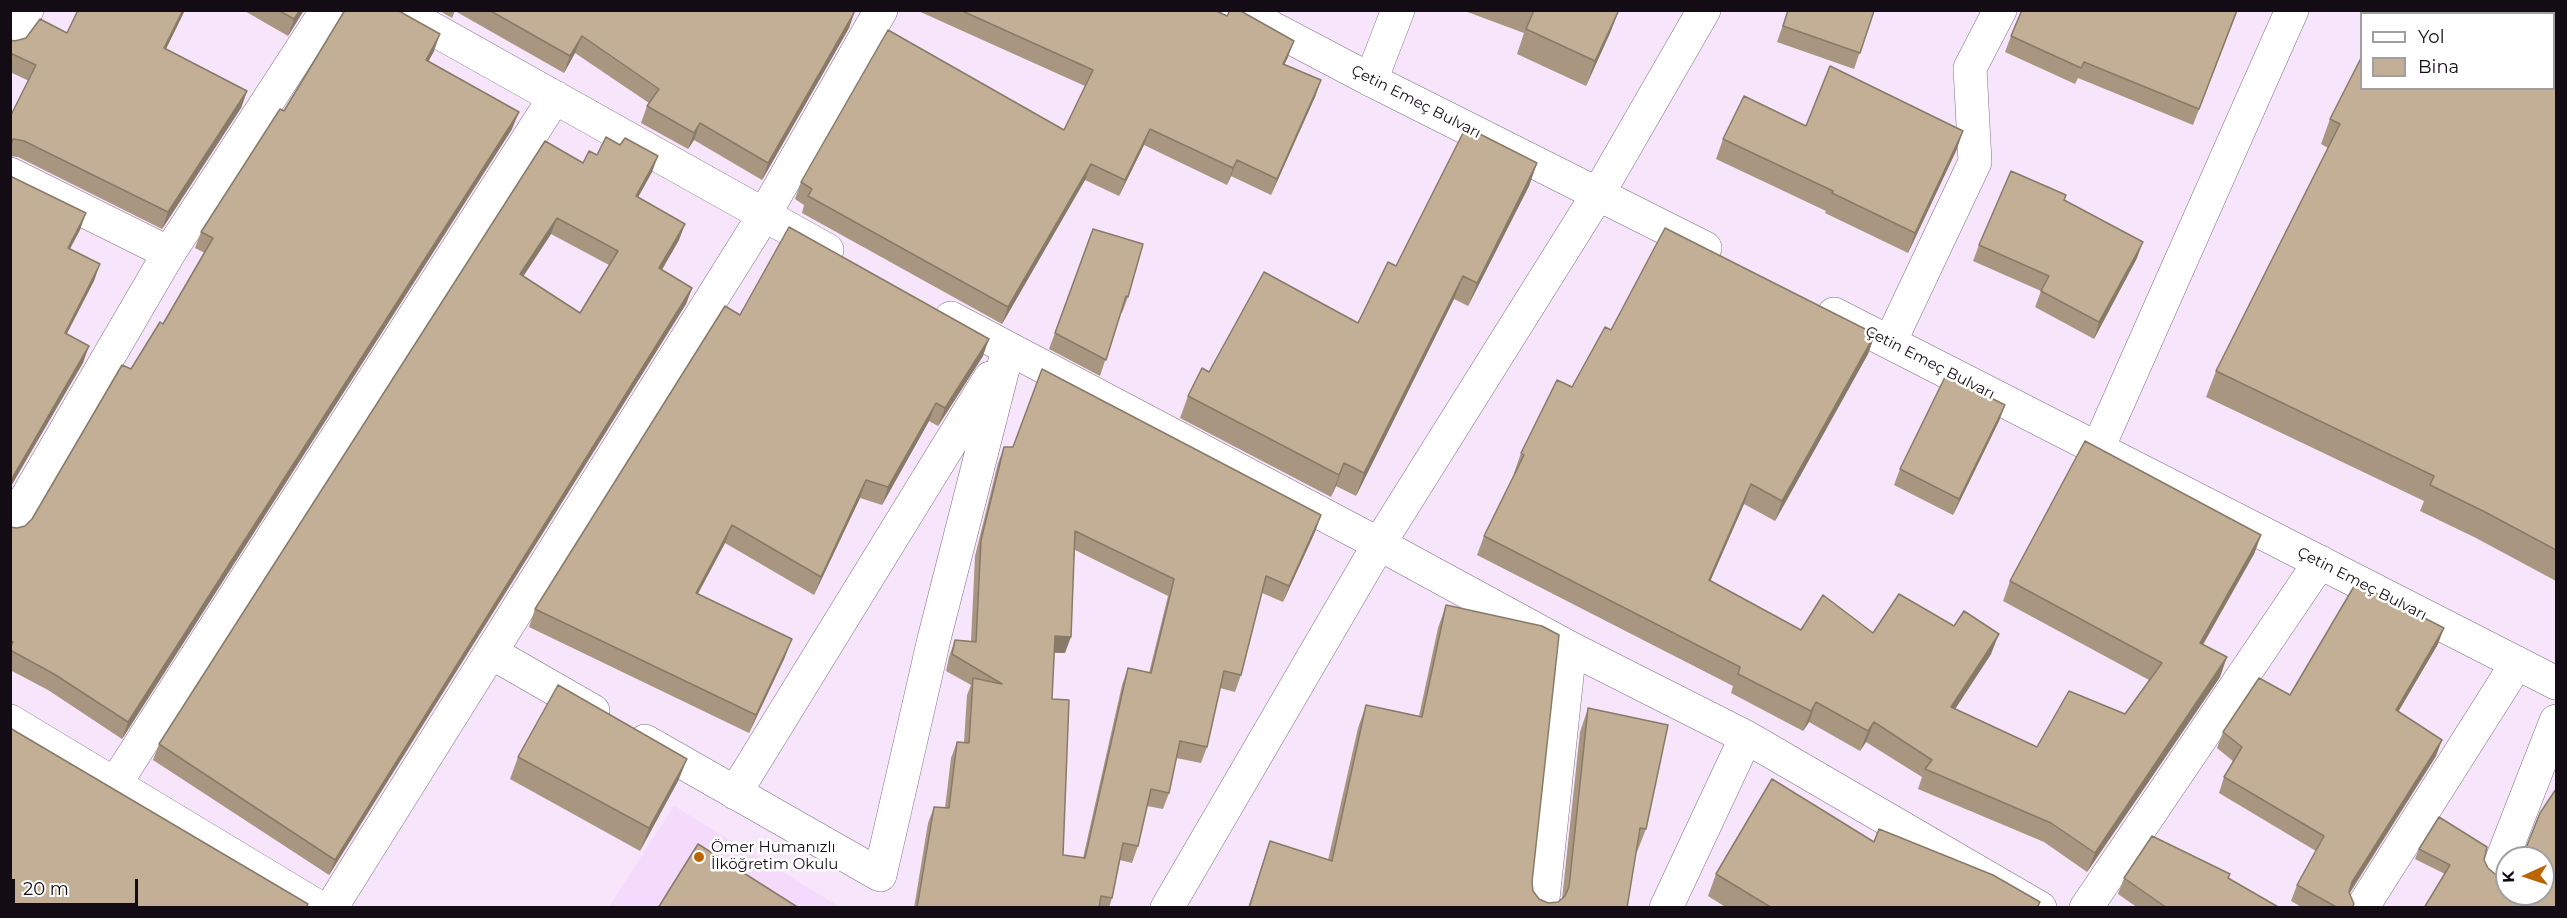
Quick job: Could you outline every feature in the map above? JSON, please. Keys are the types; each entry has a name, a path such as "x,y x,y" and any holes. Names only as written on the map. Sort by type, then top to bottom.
{"street":[{"path":"10,39 27,10"},
{"path":"10,526 169,253 327,10"},
{"path":"399,10 855,265"},
{"path":"331,908 764,215 881,10"},
{"name":"Çetin Emeç Bulvarı","path":"1238,10 1371,81 1734,263"},
{"path":"1371,81 1398,10"},
{"path":"1167,908 1379,544 1598,194 1704,10"},
{"path":"1890,342 1975,162 1970,68 2000,10"},
{"path":"2098,448 2292,10"},
{"path":"115,784 555,97"},
{"path":"10,174 169,253"},
{"name":"Çetin Emeç Bulvarı","path":"1806,300 2556,682"},
{"path":"927,304 1570,648 1746,737 2040,908"},
{"path":"492,653 880,875 934,639 1008,349"},
{"path":"735,793 1008,349"},
{"path":"2086,908 2320,562"},
{"path":"1542,908 1570,648"},
{"path":"2362,908 2517,663"},
{"path":"2507,846 2556,721"},
{"path":"10,722 320,908"},
{"path":"1666,908 1746,737"}],"shaded area":[{"name":"Ömer Humanızlı İlköğretim Okulu","path":"674,806 840,907 608,908"}],"building":[{"path":"78,10 183,10 164,48 247,91 168,212 24,141 10,140 10,117 36,65 10,53 10,40 26,38 40,19 67,33"},
{"path":"278,10 300,10 294,19"},
{"path":"345,10 397,10 440,34 426,60 519,112 128,722 54,674 10,650 13,642 10,641 10,527 25,526 32,519 122,365 131,369 160,322 163,324 213,238 201,232 280,109 284,111"},
{"path":"489,10 855,11 768,163 700,123 694,133 647,106 659,89 582,36 570,56"},
{"path":"960,10 1214,10 1227,16 1230,10 1239,10 1294,41 1283,64 1321,80 1277,179 1237,160 1233,168 1150,129 1125,180 1091,164 1008,307 808,196 812,189 801,182 888,30 1064,130 1093,70"},
{"path":"1534,10 1619,10 1595,61 1526,29"},
{"path":"1788,10 1874,11 1860,53 1783,26"},
{"path":"2022,10 2237,10 2199,109 2084,62 2081,68 2011,36"},
{"path":"2386,10 2495,10 2494,12 2386,12"},
{"path":"2556,51 2556,550 2430,485 2434,476 2216,371 2340,124 2330,119 2360,60 2360,90 2555,90"},
{"path":"1830,66 1963,131 1915,233 1723,139 1744,96 1806,126"},
{"path":"1466,127 1537,163 1477,283 1463,276 1364,473 1344,463 1339,475 1188,396 1202,368 1209,372 1264,272 1358,323 1388,262 1396,266"},
{"path":"606,137 620,145 625,138 658,156 636,196 685,224 659,268 692,288 335,860 159,744 545,141 583,163 589,151 597,155","holes":["557,218 618,251 580,313 520,274"]},
{"path":"2011,171 2066,195 2064,200 2143,242 2099,322 2041,291 2049,276 1979,245"},
{"path":"10,176 86,213 68,248 100,264 65,333 89,346 10,482"},
{"path":"789,227 989,339 945,408 936,403 888,487 866,480 821,577 732,525 696,593 792,639 756,715 535,609 725,306 740,315"},
{"path":"1665,228 1875,334 1782,501 1751,484 1709,580 1801,630 1823,595 1873,633 1899,594 1954,626 1964,611 1999,634 1951,707 2037,747 2069,691 2125,714 2162,663 2010,581 2085,441 2261,535 2200,643 2227,657 2095,853 2051,823 1925,769 1932,760 1874,722 1868,731 1816,702 1811,711 1738,674 1740,667 1484,536 1524,455 1521,453 1557,380 1572,387 1605,327 1611,330"},
{"path":"1093,229 1143,244 1128,297 1126,296 1106,360 1055,333"},
{"path":"1042,369 1321,515 1289,586 1266,576 1241,675 1224,671 1207,747 1180,741 1169,793 1151,789 1138,846 1123,843 1112,898 1101,896 1099,908 917,908 934,807 949,808 957,742 969,743 973,678 1002,684 952,654 955,640 976,642 981,540 1004,447 1013,447","holes":["1075,531 1174,579 1151,673 1128,668 1085,858 1063,855 1069,700 1052,699 1055,636 1071,637"]},
{"path":"1946,375 2005,405 1959,499 1900,469"},
{"path":"2356,583 2444,628 2396,710 2442,740 2352,882 2349,892 2354,904 2352,908 2338,908 2297,885 2324,836 2224,777 2242,747 2223,732 2259,678 2290,695"},
{"path":"1446,605 1542,626 1559,635 1532,882 1533,891 1539,899 1548,903 1558,902 1565,896 1569,887 1588,708 1668,725 1646,829 1640,828 1627,908 1249,908 1270,841 1332,861 1366,705 1422,717"},
{"path":"558,685 687,759 649,828 518,757"},
{"path":"10,728 308,904 306,908 10,908"},
{"path":"1772,779 1874,842 1879,829 1993,875 2040,902 2037,908 1772,908 1716,874"},
{"path":"2556,789 2556,908 2424,908 2450,865 2419,849 2439,817 2487,847 2484,860 2495,874 2495,906 2555,906 2555,846 2527,846 2540,813"},
{"path":"2152,836 2230,874 2228,878 2280,908 2167,908 2124,878"},
{"path":"698,844 799,908 658,908"}],"place":[{"name":"Ömer Humanızlı İlköğretim Okulu","path":"699,857"}]}
